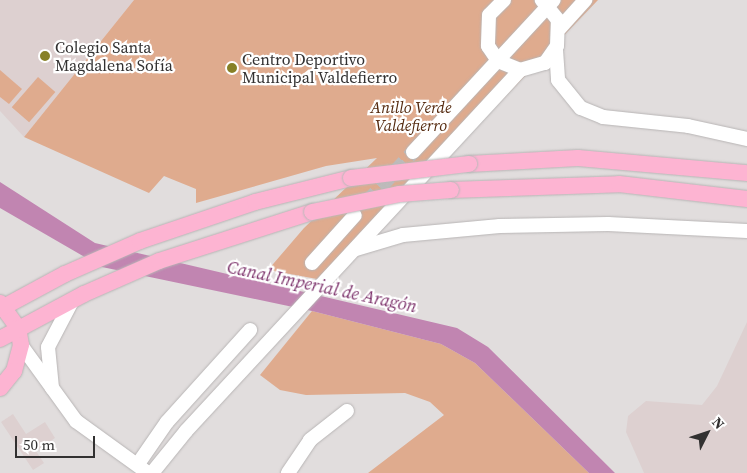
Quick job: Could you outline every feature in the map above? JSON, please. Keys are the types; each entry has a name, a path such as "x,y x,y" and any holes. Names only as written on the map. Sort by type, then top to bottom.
{"main road":[{"path":"0,388 14,371 21,345 18,328 1,306 65,274 182,226 351,178 469,164 578,158 747,173"},
{"path":"0,340 18,328 78,296 213,242 312,212 400,194 451,190 619,184 747,199"}],"street":[{"path":"585,0 560,28 556,50 563,91 592,114 688,126 747,140"},
{"path":"499,2 486,35 502,63 504,90"},
{"path":"414,152 502,63 548,2 560,28"},
{"path":"502,63 520,70 538,67 556,50"},
{"path":"163,473 213,407 336,273 452,140 504,90 520,70"},
{"path":"312,263 355,215"},
{"path":"356,249 404,235 500,226 608,224 747,231"},
{"path":"52,388 48,347 78,296"},
{"path":"140,461 168,422 250,330"},
{"path":"21,345 83,428 148,473"},
{"path":"152,473 186,431 213,407"},
{"path":"288,473 310,440 347,411"}],"shaded area":[{"name":"Colegio Santa Magdalena Sofía","path":"0,0 134,0 24,137 0,111"},
{"name":"Canal Imperial de Aragón","path":"0,182 95,243 457,328 488,347 615,473 589,473 475,363 441,344 312,311 102,267 0,208"},
{"path":"747,322 747,473 644,473 626,432 628,416 646,401 702,405 717,386"},
{"path":"13,414 26,434 45,422 55,438 36,451 44,463 33,470 1,422"}],"green space":[{"name":"Anillo Verde Valdefierro","path":"134,0 598,0 328,281 268,270 304,228 377,158 326,166 196,203 196,189 164,176 149,193 24,137"},
{"path":"0,70 22,89 9,104 0,97"},
{"path":"38,77 55,92 29,122 12,107"},
{"path":"312,311 441,344 475,363 589,473 368,473 444,415 430,402 405,393 306,395 280,390 260,375"}],"tunnel":[{"path":"366,203 413,152"}],"place":[{"name":"Colegio Santa Magdalena Sofía","path":"45,56"},
{"name":"Centro Deportivo Municipal Valdefierro","path":"232,68"}]}
